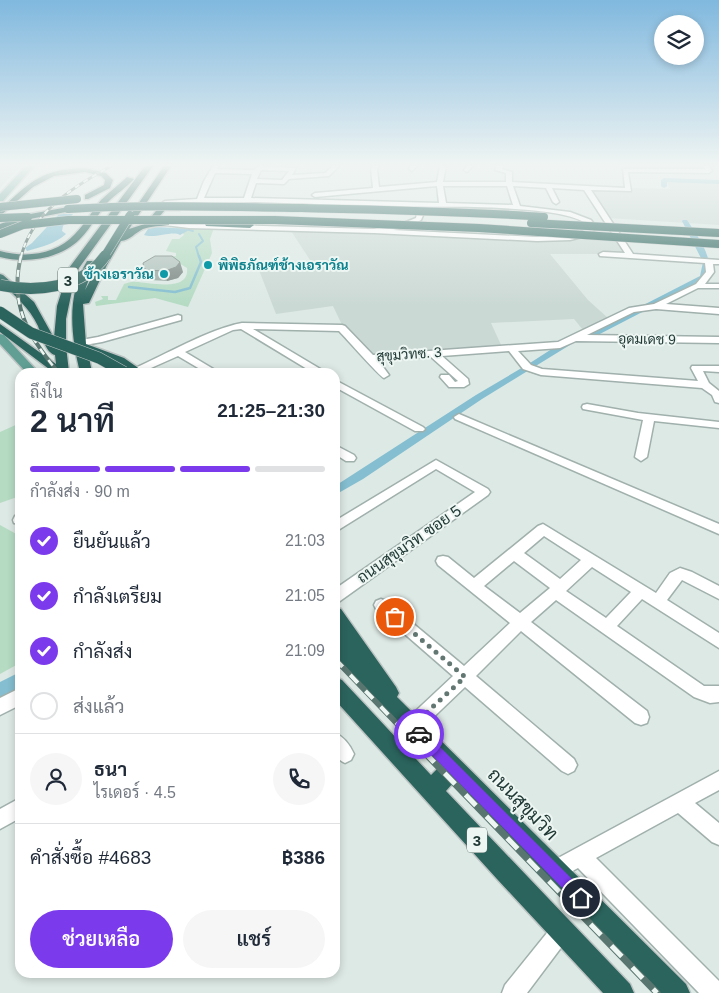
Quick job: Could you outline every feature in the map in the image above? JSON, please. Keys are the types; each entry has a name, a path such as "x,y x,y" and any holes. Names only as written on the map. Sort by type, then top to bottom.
{"highway":[{"path":"0,228 39,214 54,212"},
{"path":"0,214 65,212"},
{"path":"0,254 15,258 57,252 72,244 98,212"},
{"name":"3","path":"62,368 61,310 69,279 115,212"},
{"name":"3","path":"85,368 79,341 78,302 85,272 124,212"},
{"path":"2,281 16,288 39,288 63,283 84,275 102,259 132,212"},
{"path":"131,368 120,360 79,341 89,291 112,250 137,212"},
{"path":"159,212 156,220 159,223"},
{"path":"322,212 719,232"},
{"path":"474,212 719,232"},
{"path":"0,218 147,214 289,216 719,242"},
{"path":"0,234 23,224 45,221 169,219 375,223 719,242"},
{"path":"112,250 136,228 159,223 407,229 517,235 551,234"},
{"path":"2,281 30,304 42,324 61,368"},
{"path":"0,312 31,334 99,358 117,368"},
{"path":"0,318 42,324"},
{"path":"0,326 47,364 57,368"},
{"path":"340,621 411,725"},
{"path":"340,640 395,709"},
{"name":"ถนนสุขุมวิท","path":"340,653 677,993"},
{"name":"3","path":"340,691 431,791 622,993"},
{"path":"431,791 453,768"}],"main road":[{"path":"0,338 28,368"}],"street":[{"path":"327,228 332,225 336,212"},
{"path":"374,231 409,224 421,216 419,212"},
{"path":"159,223 220,227 327,228 537,239 570,238 584,234 593,228 592,224 584,218 552,212"},
{"path":"602,212 631,256"},
{"path":"220,227 216,233 233,235 286,233"},
{"path":"603,254 719,262"},
{"path":"652,308 699,285 710,272 709,262"},
{"path":"699,285 719,286"},
{"path":"652,308 719,311"},
{"name":"สุขุมวิทซ. 3","path":"145,368 231,328 242,326 342,328 371,358 560,345 635,309 652,308"},
{"path":"79,341 99,340 178,318"},
{"path":"242,326 311,368"},
{"name":"อุดมเดช 9","path":"577,338 719,340"},
{"path":"511,348 527,367 541,372 706,385"},
{"path":"178,352 204,368"},
{"path":"434,353 462,379 464,384 453,385 445,377"},
{"path":"371,358 384,375"},
{"path":"719,370 696,368 706,385 717,394 719,400"},
{"path":"340,386 419,429"},
{"path":"587,407 650,418 719,425"},
{"path":"459,417 719,529"},
{"path":"641,457 650,418"},
{"path":"340,452 350,458"},
{"name":"ถนนสุขุมวิท ซอย 5","path":"340,524 436,464 484,492 340,593"},
{"path":"474,586 543,529 719,641"},
{"path":"514,553 558,590 607,627 700,692 710,695 719,694"},
{"path":"411,725 465,677 521,622 591,560"},
{"path":"443,561 641,717"},
{"path":"658,602 675,577 680,574 688,576 719,593"},
{"path":"607,627 641,591"},
{"path":"381,605 568,765"},
{"path":"0,707 15,699"},
{"path":"554,871 719,780"},
{"path":"680,803 719,835"},
{"path":"0,820 15,810"},
{"path":"580,856 715,993"},
{"path":"513,993 562,930"}],"shaded area":[{"path":"604,212 719,212 719,225 607,218"},
{"path":"291,231 532,240 583,240 584,238 616,240 624,254 550,254 588,300 608,318 583,330 574,319 491,323 502,347 371,357 342,325 333,306 276,314 259,270 312,263"}],"green space":[{"path":"177,227 214,228 210,239 212,253 188,307 155,298 96,306 95,302 103,299 101,296 108,296 108,300 116,300 124,284 134,282 167,284 182,281 186,276 187,268 169,257 176,256 176,253 166,251 172,239 179,239 184,235 181,229 176,229"},
{"path":"15,425 15,498 0,503 0,432"},
{"path":"0,525 15,533 15,666 0,674"}],"water":[{"path":"59,214 73,214 63,226 62,231 66,234 53,243 27,251 25,248"},
{"path":"155,227 191,229 180,235 173,233 153,236 144,235 148,229"}],"building":[{"path":"155,256 172,256 180,262 176,267 165,271 147,270 144,268 143,263"}],"waterway":[{"path":"685,221 701,248 705,260"},
{"path":"189,230 193,231"},
{"path":"199,234 203,241 196,247 199,257"},
{"path":"129,287 175,292 190,288 201,262 199,256"},
{"path":"533,365 575,338 591,335 703,277 706,263"},
{"path":"340,488 384,461 479,397 528,368"},
{"path":"0,690 15,682"}],"railway":[{"path":"21,257 26,241 46,212"},
{"path":"21,256 18,289 24,318 30,332 55,368"},
{"path":"340,664 404,731"},
{"path":"403,730 657,993"}],"way so far":[{"path":"395,617 465,677 412,726 419,734"}],"place":[{"name":"พิพิธภัณฑ์ช้างเอราวัณ","path":"208,265"},
{"name":"ช้างเอราวัณ","path":"164,274"}],"route":[{"path":"419,734 581,898"}]}
